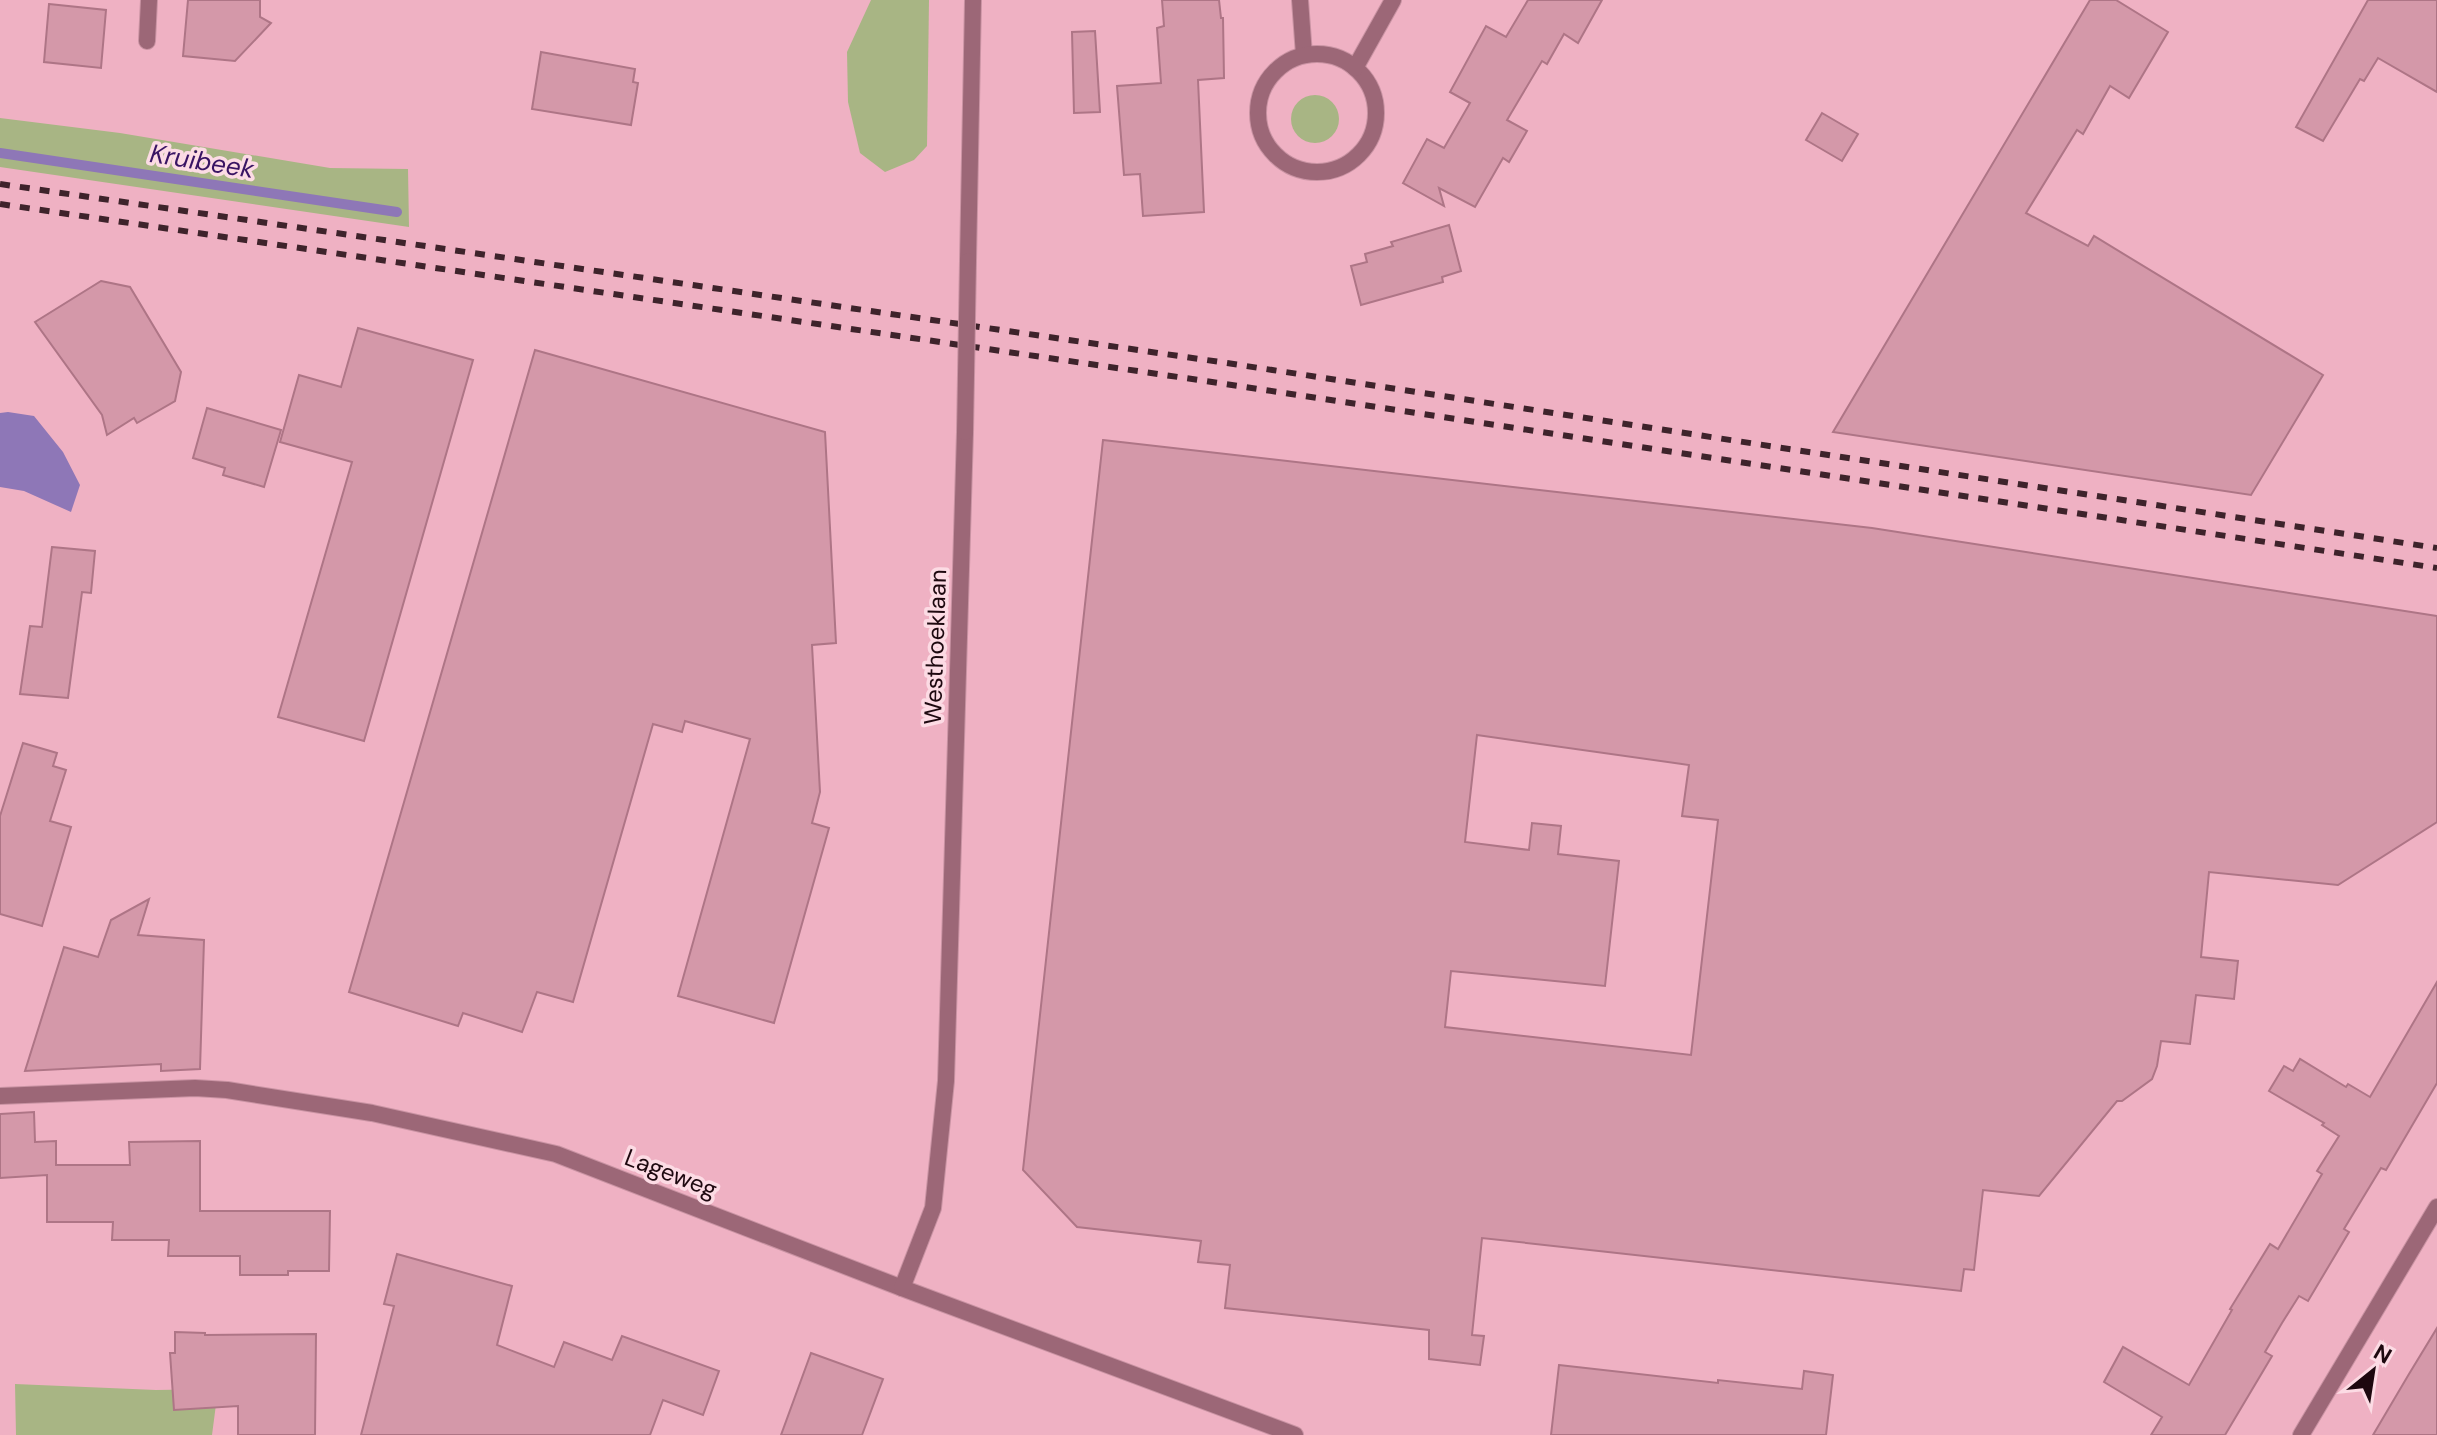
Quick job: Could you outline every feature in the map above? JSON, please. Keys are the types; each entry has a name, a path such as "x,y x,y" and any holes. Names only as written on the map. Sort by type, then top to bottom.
{"street":[{"path":"147,41 149,0"},
{"name":"Westhoeklaan","path":"902,1288 933,1208 946,1081 965,432 973,0"},
{"path":"1300,0 1304,55"},
{"path":"1355,68 1393,0"},
{"path":"1304,55 1337,57 1355,68 1373,92 1377,112 1374,133 1364,151 1348,165 1329,172 1302,171 1283,163 1268,147 1259,128 1258,108 1269,78 1285,63 1304,55"},
{"name":"Lageweg","path":"0,1096 195,1088 227,1090 372,1113 556,1154 1284,1433"},
{"path":"2301,1435 2437,1207"}],"green space":[{"path":"871,0 929,0 927,146 914,160 885,172 860,153 848,102 847,52"},
{"path":"1315,95 1332,102 1339,119 1332,136 1315,143 1298,136 1291,119 1298,102"},
{"path":"0,118 120,133 330,168 408,169 409,227 0,167"},
{"path":"15,1384 156,1390 218,1389 212,1435 16,1435"}],"shaded area":[{"path":"0,413 34,416 63,452 80,485 71,512 24,491 0,487"}],"building":[{"path":"188,0 260,0 260,17 271,23 235,61 183,56"},
{"path":"1162,0 1219,0 1223,18 1224,78 1198,80 1204,212 1143,216 1140,174 1124,175 1117,86 1161,83 1157,28 1164,26"},
{"path":"1528,0 1602,0 1578,43 1564,34 1547,64 1542,61 1507,120 1527,131 1509,162 1503,158 1475,207 1439,188 1444,206 1403,183 1427,139 1444,148 1470,103 1450,92 1486,26 1506,37"},
{"path":"2090,0 2116,0 2168,32 2129,98 2110,86 2083,134 2077,130 2026,213 2088,246 2094,236 2323,375 2251,495 1833,432"},
{"path":"2368,0 2437,0 2437,92 2378,58 2364,81 2360,79 2323,141 2296,127"},
{"path":"49,4 106,10 101,68 44,62"},
{"path":"1095,31 1100,112 1074,113 1072,32"},
{"path":"541,52 635,69 633,82 638,83 631,125 532,109"},
{"path":"1822,113 1858,134 1842,161 1806,140"},
{"path":"1449,225 1461,271 1442,277 1443,282 1361,305 1351,266 1367,262 1365,254 1393,246 1391,242"},
{"path":"101,281 130,287 181,372 175,401 137,423 134,418 107,435 102,415 35,322"},
{"path":"358,328 473,360 364,741 278,717 352,462 280,442 299,375 341,387"},
{"path":"535,350 825,432 836,643 812,645 820,792 812,823 829,828 774,1023 678,996 750,739 685,721 682,732 653,724 573,1002 537,992 522,1032 463,1013 458,1026 349,992"},
{"path":"207,408 281,430 264,487 223,475 225,468 193,458"},
{"path":"1103,440 1872,528 2437,616 2437,822 2338,885 2209,872 2201,957 2238,961 2234,999 2196,995 2190,1044 2161,1041 2152,1079 2122,1101 2117,1101 2039,1196 1983,1190 1974,1270 1964,1269 1961,1291 1482,1238 1472,1335 1484,1336 1480,1365 1429,1359 1429,1330 1225,1308 1230,1265 1198,1262 1201,1241 1077,1227 1023,1170","holes":["1477,735 1689,765 1682,816 1718,820 1691,1055 1445,1027 1451,971 1605,986 1619,861 1558,854 1561,826 1532,823 1529,850 1465,842"]},
{"path":"52,547 95,551 91,593 82,592 68,698 20,694 30,626 42,627"},
{"path":"23,743 57,753 53,766 66,770 50,821 71,827 42,926 0,914 0,816"},
{"path":"149,899 138,935 204,940 200,1069 161,1071 161,1064 25,1071 64,947 98,957 111,920"},
{"path":"2437,982 2437,1083 2386,1170 2381,1168 2344,1229 2349,1232 2308,1301 2299,1296 2282,1323 2265,1352 2272,1356 2225,1435 2151,1435 2162,1417 2104,1382 2123,1347 2189,1385 2270,1244 2278,1249 2322,1174 2317,1171 2339,1136 2322,1125 2324,1123 2269,1091 2284,1066 2293,1071 2300,1059 2346,1087 2348,1084 2370,1097"},
{"path":"34,1112 35,1142 56,1141 56,1165 130,1165 129,1142 200,1141 200,1211 330,1211 329,1271 240,1275 240,1256 168,1256 169,1240 112,1240 113,1222 47,1222 47,1175 0,1178 0,1114"},
{"path":"397,1254 512,1286 497,1345 554,1367 564,1342 612,1360 622,1336 719,1371 703,1415 663,1400 650,1435 361,1435 394,1306 384,1304"},
{"path":"2437,1328 2437,1435 2373,1435 2409,1374"},
{"path":"175,1332 205,1335 316,1334 315,1435 238,1435 238,1406 174,1410 170,1353 175,1353"},
{"path":"811,1353 883,1379 862,1435 781,1435"},
{"path":"1559,1365 1802,1389 1804,1371 1833,1375 1826,1435 1551,1435"}],"waterway":[{"name":"Kruibeek","path":"0,153 397,212"}],"railway":[{"path":"0,184 1220,362 2437,548"},
{"path":"0,204 1219,383 2437,568"}]}
